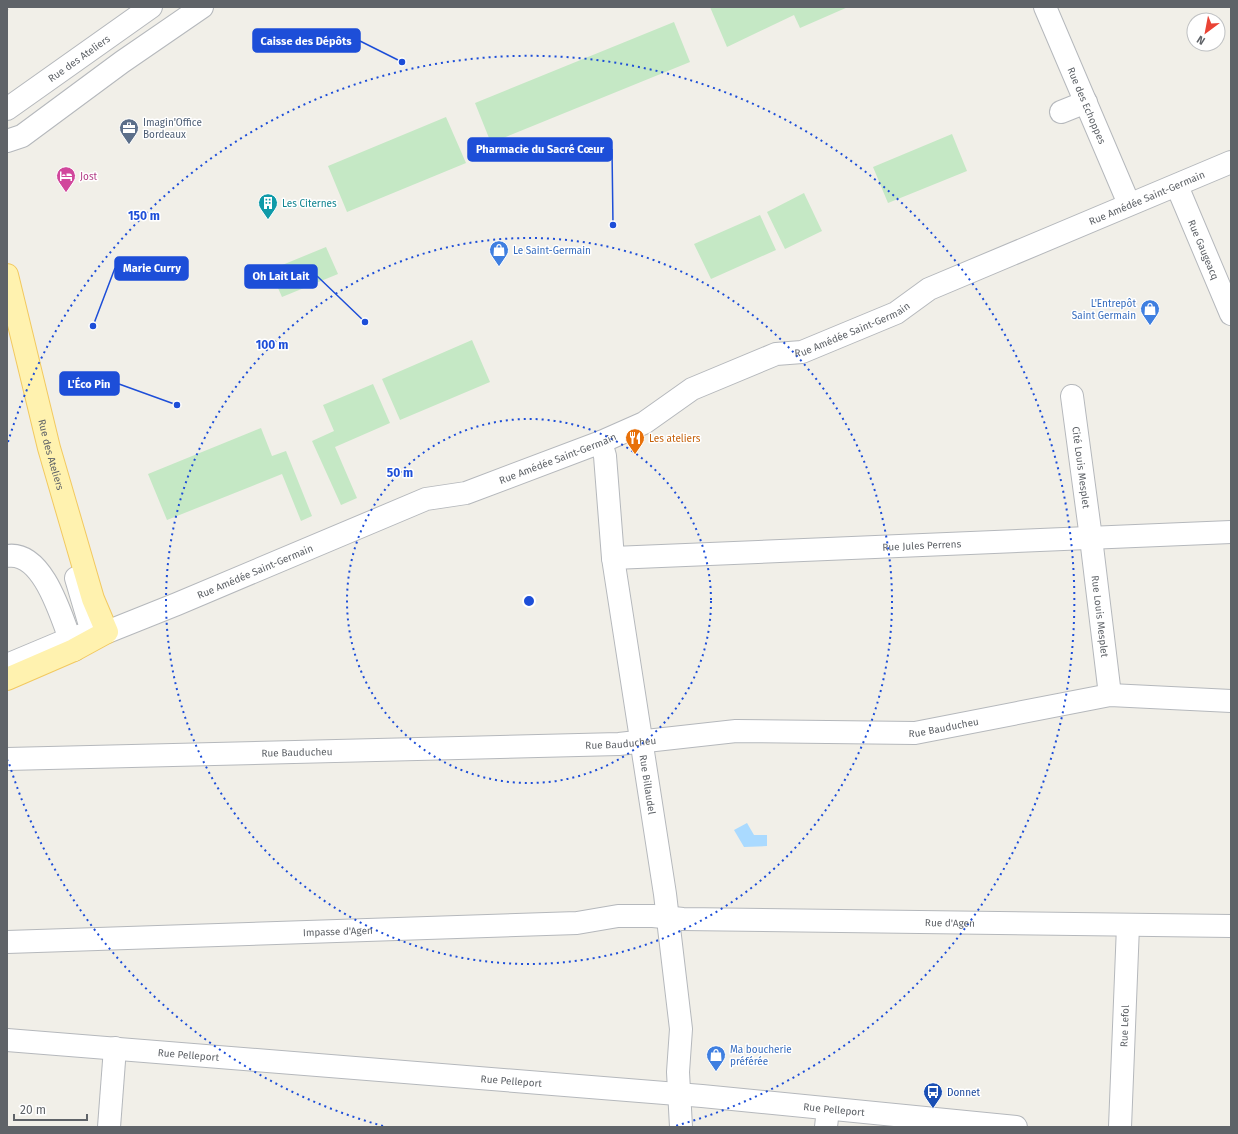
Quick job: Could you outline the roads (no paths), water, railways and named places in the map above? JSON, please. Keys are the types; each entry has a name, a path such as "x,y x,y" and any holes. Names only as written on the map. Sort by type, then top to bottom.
{"main road":[{"name":"Rue des Ateliers","path":"7,275 49,448 94,599 99,632"},
{"name":"Rue Amédée Saint-Germain","path":"7,679 71,644 99,632"}],"street":[{"name":"Rue des Ateliers","path":"7,109 151,7"},
{"path":"7,140 22,136 122,62 202,7"},
{"name":"Rue des Echoppes","path":"1045,7 1129,204"},
{"path":"1061,112 1086,102"},
{"name":"Rue Amédée Saint-Germain","path":"99,632 176,604 426,499 466,493 601,442 644,423 692,389 776,354 802,352 896,313 929,289 1231,162"},
{"name":"Rue Gaugeacq","path":"1177,186 1231,314"},
{"path":"7,318 40,458 99,632"},
{"name":"Cité Louis Mesplet","path":"1072,396 1091,538"},
{"name":"Rue Billaudel","path":"601,442 606,456 612,558 668,918 681,1029 678,1072 681,1127"},
{"name":"Rue Jules Perrens","path":"612,558 1231,532"},
{"name":"Rue Louis Mesplet","path":"1091,538 1110,695"},
{"path":"7,556 15,555 29,562 40,572 56,601 71,644"},
{"name":"Rue Amédée Saint-Germain","path":"7,665 71,644"},
{"name":"Rue Bauducheu","path":"7,759 619,744 736,731 915,733 1110,695 1231,701"},
{"name":"Impasse d'Agen","path":"7,942 577,923 618,916 654,916 668,918"},
{"name":"Rue d'Agen","path":"668,918 1128,926 1231,926"},
{"name":"Rue Lefol","path":"1120,1127 1128,926"},
{"name":"Rue Pelleport","path":"7,1040 679,1094 827,1118 1016,1127"},
{"path":"109,1127 115,1048"}],"water":[{"path":"747,823 754,835 767,835 767,846 744,847 734,830"}],"railway":[{"path":"7,9 11,7"}],"place":[{"name":"Caisse des Dépôts","path":"402,62"},
{"name":"Imagin'Office Bordeaux","path":"129,145"},
{"name":"Jost","path":"66,193"},
{"name":"Les Citernes","path":"268,220"},
{"name":"Pharmacie du Sacré Cœur","path":"613,225"},
{"name":"Le Saint-Germain","path":"499,267"},
{"name":"Oh Lait Lait","path":"365,322"},
{"name":"Marie Curry","path":"93,326"},
{"name":"L'Entrepôt Saint Germain","path":"1150,326"},
{"name":"L'Éco Pin","path":"177,405"},
{"name":"Les ateliers","path":"635,455"},
{"name":"Ma boucherie préférée","path":"716,1072"},
{"name":"Donnet","path":"933,1109"}]}
